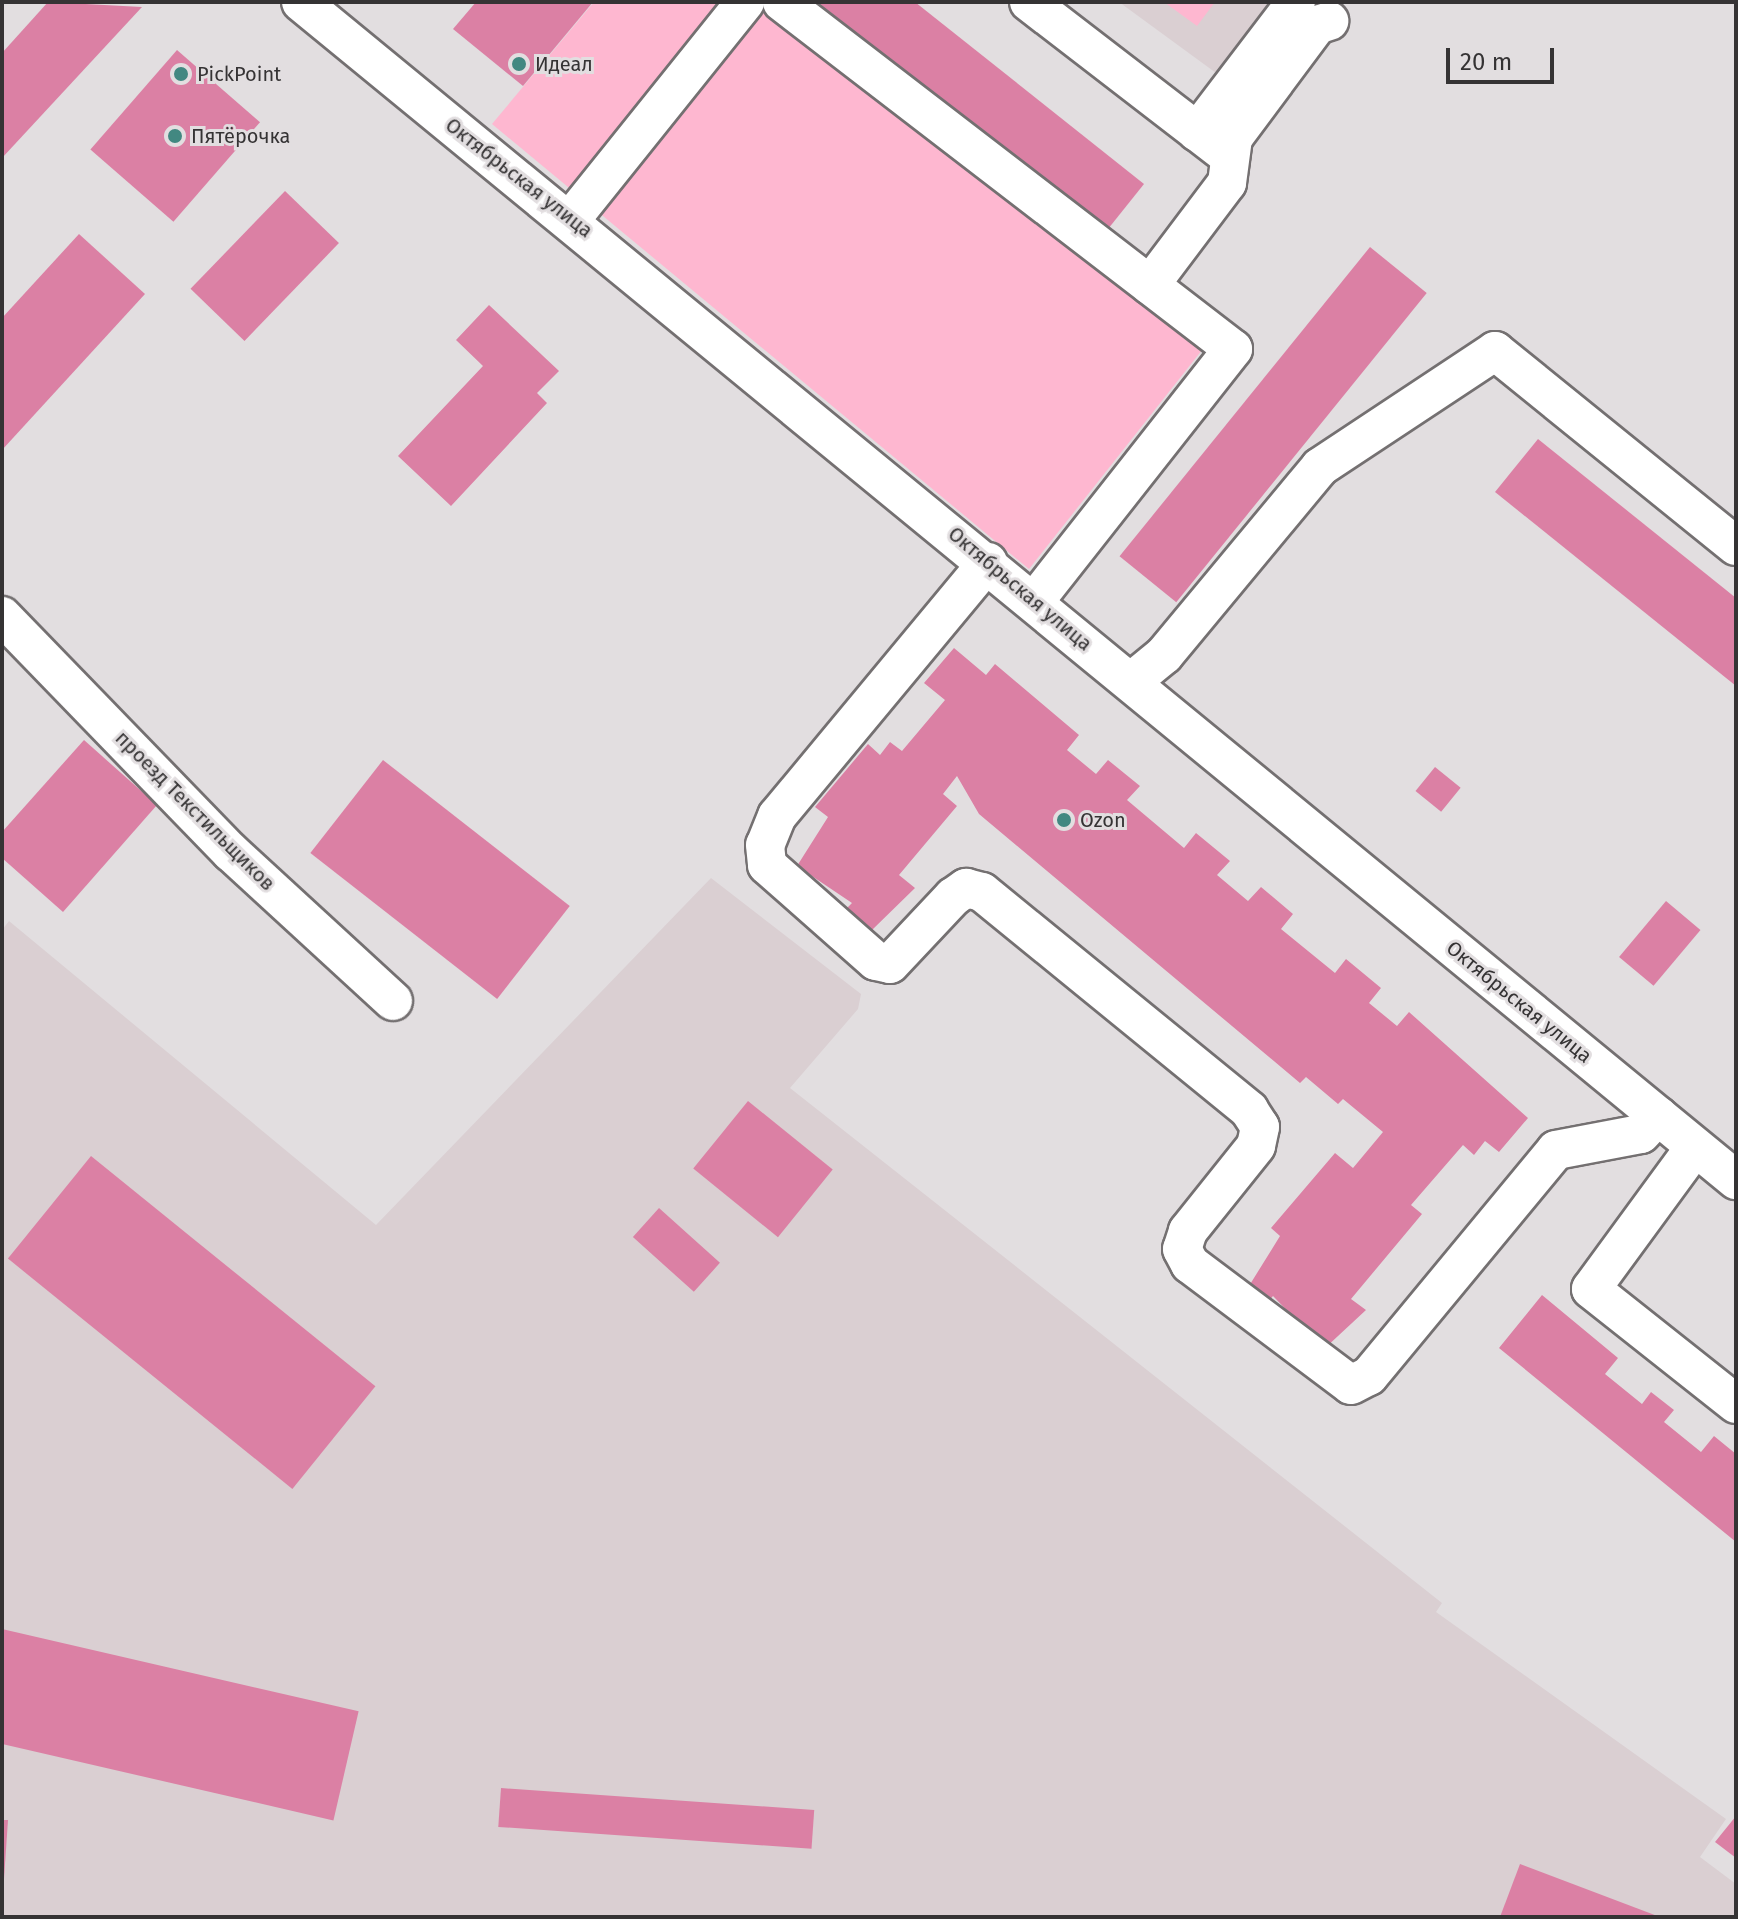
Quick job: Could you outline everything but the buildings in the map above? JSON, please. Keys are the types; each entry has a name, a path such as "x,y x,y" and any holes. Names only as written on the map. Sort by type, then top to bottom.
{"street":[{"name":"Октябрьская улица","path":"301,2 572,218 1736,1180"},
{"path":"572,218 745,2"},
{"path":"782,2 1233,349 1035,601"},
{"path":"1029,2 1228,155"},
{"path":"1197,132 1296,2"},
{"path":"1150,285 1227,183 1228,155 1317,25 1329,21"},
{"path":"1131,682 1164,655 1320,467 1495,351 1736,546"},
{"path":"988,562 777,816 765,845 767,865 876,961 890,964 953,897 966,888 982,892 1249,1110 1260,1127 1256,1146 1188,1231 1182,1249 1190,1264 1351,1385 1369,1376 1556,1150 1641,1134 1658,1116"},
{"name":"проезд Текстильщиков","path":"2,616 231,852 393,1001"},
{"path":"1695,1147 1591,1289 1736,1404"}],"shaded area":[{"path":"594,2 774,2 1206,345 1029,569 492,124"},
{"path":"1119,2 1287,2 1227,81"},
{"path":"1164,2 1215,2 1197,26"},
{"path":"711,878 861,994 858,1009 790,1088 1442,1603 1436,1612 1726,1819 1700,1857 1736,1884 1736,1917 2,1917 2,930 9,921 376,1225"}],"place":[{"name":"Идеал","path":"519,64"},
{"name":"PickPoint","path":"181,74"},
{"name":"Пятёрочка","path":"175,136"},
{"name":"Ozon","path":"1064,820"}]}
